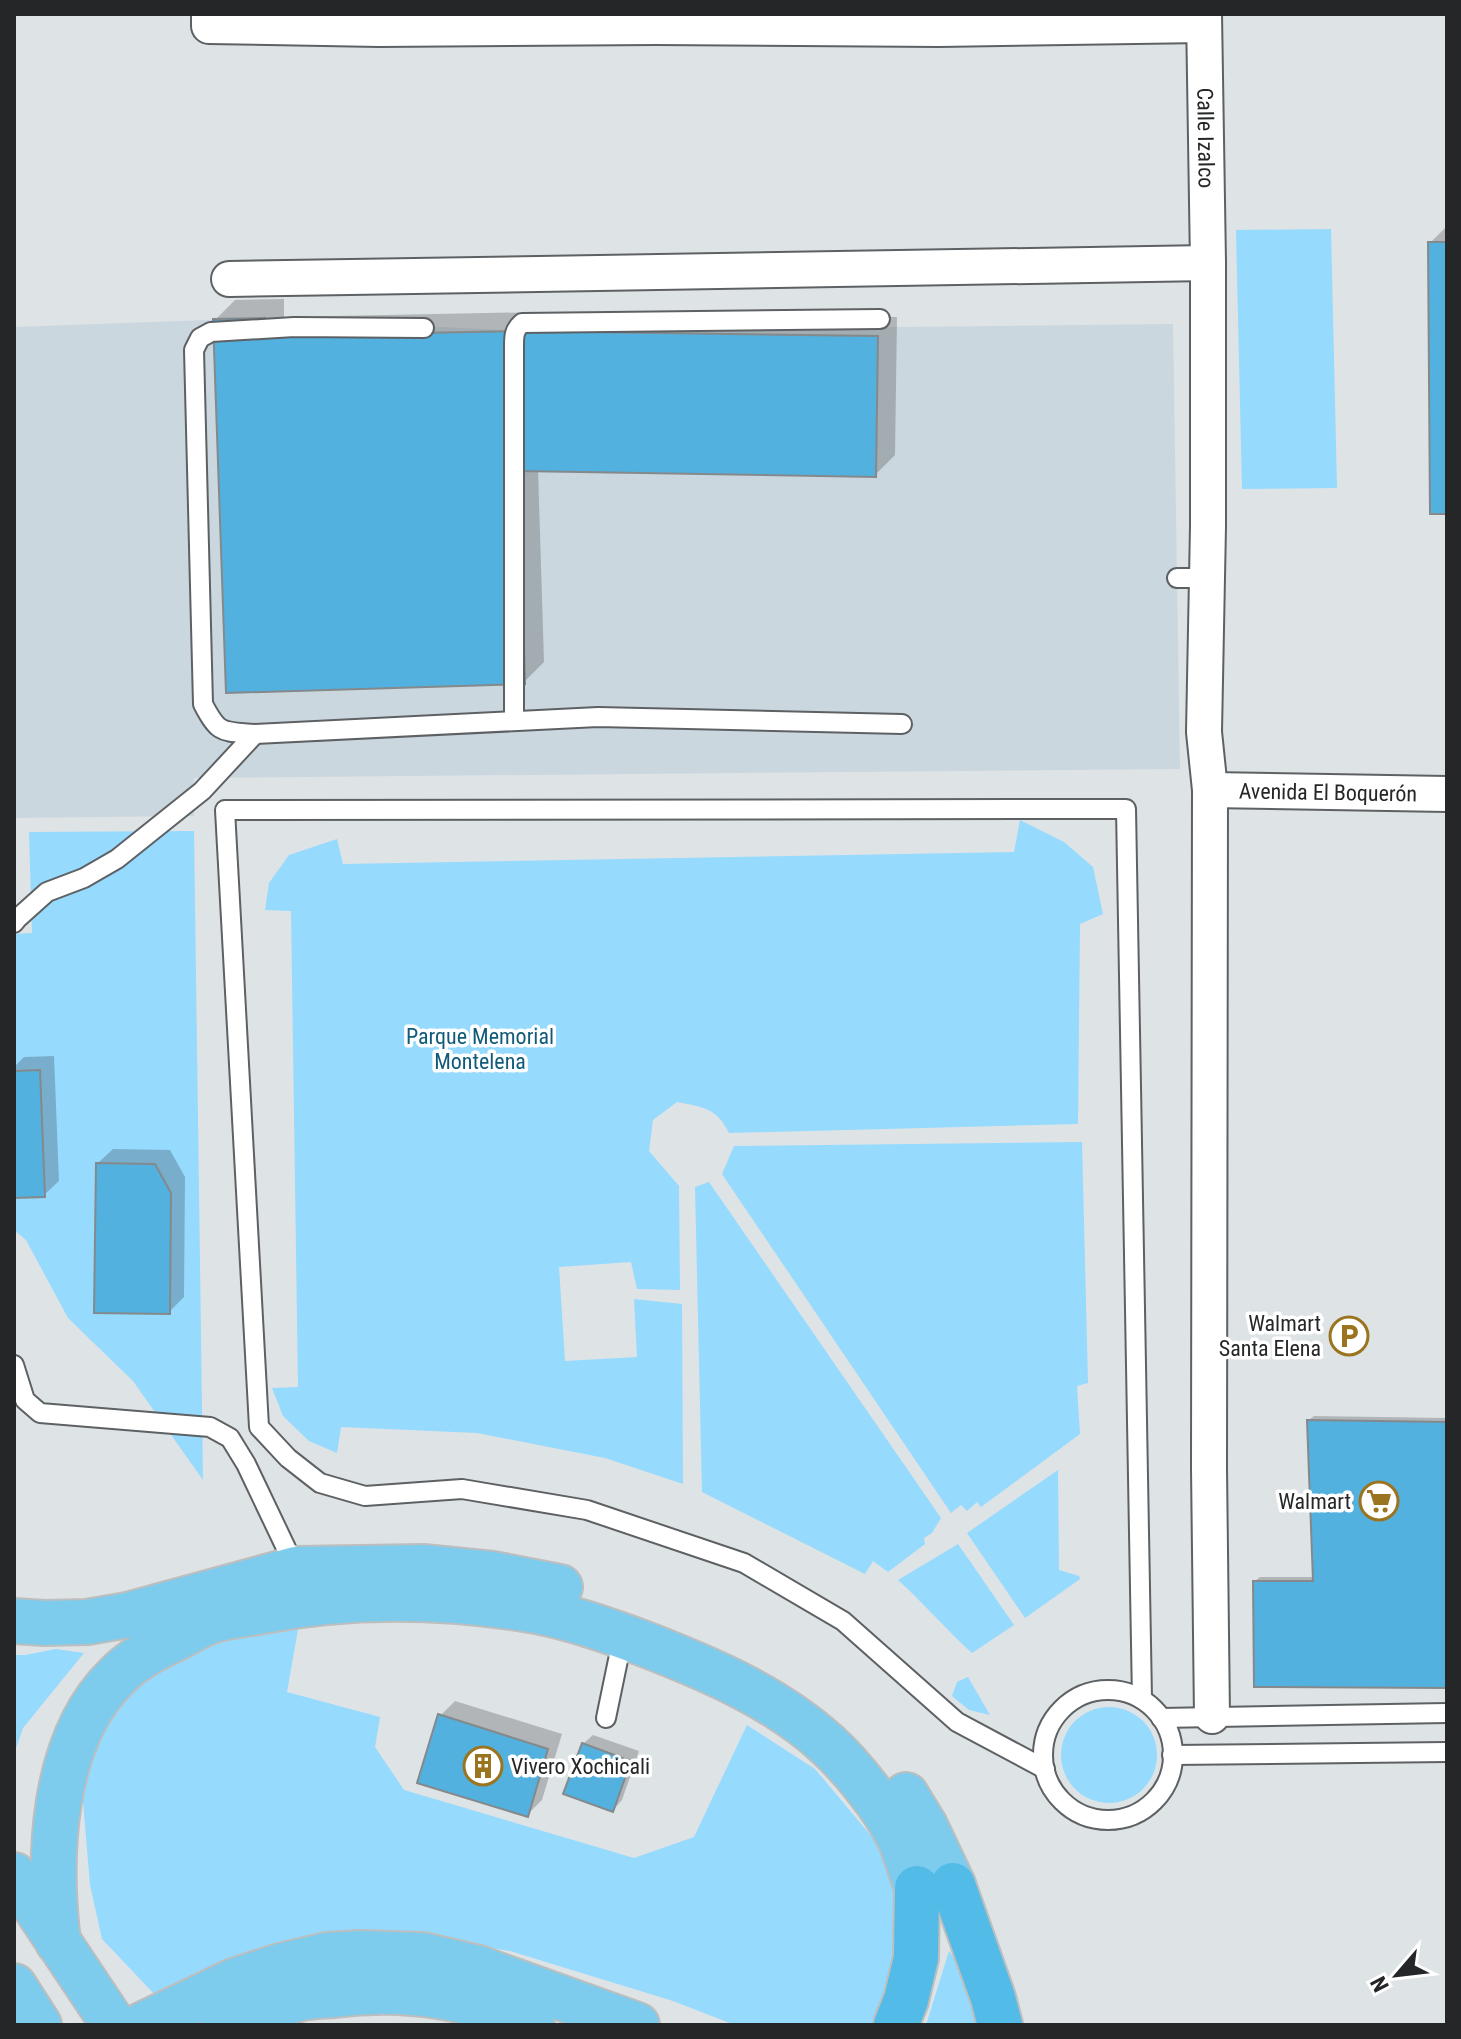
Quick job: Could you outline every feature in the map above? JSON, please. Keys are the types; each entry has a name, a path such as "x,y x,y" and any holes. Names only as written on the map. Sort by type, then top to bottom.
{"highway":[{"path":"896,2025 906,2000 935,1887"},
{"path":"935,1887 985,1974 1000,2025"}],"main road":[{"path":"14,1621 87,1622 135,1635 208,1607 256,1582 296,1569 423,1567 493,1574 584,1593 682,1628 732,1651 818,1701 861,1737 899,1783 912,1831 935,1887"},
{"path":"208,1607 271,1609 333,1600 392,1599 527,1609 583,1623 721,1676 779,1707 828,1745 912,1831"},
{"path":"58,1942 53,1846 62,1785 79,1731 114,1678 135,1635"},
{"path":"14,1875 114,2025"},
{"path":"152,2020 234,1981 269,1969 327,1955 360,1953 422,1955 478,1968 637,2025"},
{"path":"14,1986 39,2025"},
{"path":"222,2025 299,1999 354,1992 411,1992 468,2002 532,2025"}],"street":[{"path":"209,14 209,26 656,21 939,29 1204,20"},
{"name":"Calle Izalco","path":"1204,20 1208,263 1192,578 1210,790 1209,1468 1212,1716"},
{"path":"229,279 1208,263"},
{"name":"Avenida El Boquerón","path":"1210,790 1447,794"}],"lane":[{"path":"514,721 514,332 517,327 522,323 880,319"},
{"path":"424,328 294,327 211,332 200,338 194,350 203,704 214,726 227,732 255,734 598,717 902,724"},
{"path":"14,923 47,892 84,878 117,859 202,791 255,734"},
{"path":"1045,1769 957,1722 843,1621 744,1563 587,1510 462,1489 365,1496 320,1483 288,1458 259,1427 225,810 1126,809 1142,1699"},
{"path":"14,1365 25,1400 40,1413 210,1427 230,1438 246,1464 296,1569"},
{"path":"606,1718 623,1636"},
{"path":"1100,1690 1122,1691 1142,1699 1161,1718 1170,1733 1170,1776 1161,1795 1145,1809 1126,1818 1105,1820 1084,1816 1066,1805 1053,1789 1045,1769 1043,1748 1049,1727 1062,1709 1079,1696 1100,1690"},
{"path":"1161,1718 1447,1713"},
{"path":"1172,1755 1447,1752"}],"shaded area":[{"path":"265,318 520,331 1173,324 1180,769 194,778 194,816 14,818 14,327"}],"green space":[{"path":"1331,229 1337,488 1242,489 1236,230"},
{"name":"Parque Memorial Montelena","path":"1020,820 1064,842 1093,867 1103,914 1080,924 1078,1124 729,1133 719,1118 708,1110 677,1102 653,1120 649,1151 679,1186 680,1290 637,1289 631,1262 559,1267 565,1361 637,1357 634,1299 682,1304 683,1484 605,1458 477,1433 341,1427 337,1453 309,1441 283,1416 272,1388 298,1387 291,911 265,910 269,883 289,855 337,839 343,864 1014,852"},
{"path":"194,831 203,1480 133,1381 68,1318 26,1240 14,1230 14,934 32,933 29,832"},
{"path":"1082,1142 1088,1383 1077,1386 1080,1434 981,1507 977,1502 967,1511 961,1505 951,1513 722,1174 734,1146"},
{"path":"709,1182 941,1518 932,1533 924,1538 925,1544 888,1572 873,1561 865,1574 702,1492 695,1187"},
{"path":"1058,1470 1059,1570 1080,1579 1025,1618 967,1533"},
{"path":"958,1544 1014,1625 972,1653 898,1580"},
{"path":"300,1618 287,1692 380,1717 375,1747 404,1790 634,1858 694,1837 747,1725 815,1769 889,1857 899,1897 899,1932 886,1989 872,2025 735,2025 673,2001 510,1951 414,1937 157,1997 102,1939 90,1885 82,1789 102,1726 146,1672 219,1635"},
{"path":"56,1649 84,1653 23,1728 14,1754 14,1655"},
{"path":"968,1677 990,1715 969,1710 952,1696 957,1682"},
{"path":"1109,1707 1128,1710 1143,1721 1154,1736 1157,1755 1154,1774 1143,1789 1128,1800 1109,1803 1090,1800 1075,1789 1064,1774 1061,1755 1064,1736 1075,1721 1090,1710"},
{"path":"949,1951 978,1990 986,2025 926,2025"}],"building":[{"path":"1428,242 1447,242 1447,514 1430,514"},
{"path":"265,318 265,336 520,331 519,471 525,684 226,693 213,319"},
{"path":"520,331 878,336 876,477 519,471"},
{"path":"40,1070 45,1197 14,1198 14,1071"},
{"path":"96,1163 155,1164 171,1193 170,1314 94,1313"},
{"name":"Walmart","path":"1307,1420 1447,1422 1447,1688 1254,1687 1253,1581 1313,1581"},
{"name":"Vivero Xochicali","path":"438,1714 548,1749 528,1817 417,1783"},
{"path":"582,1743 631,1761 613,1812 563,1794"}],"place":[{"name":"Walmart Santa Elena","path":"1349,1336"},
{"name":"Walmart","path":"1379,1501"},
{"name":"Vivero Xochicali","path":"483,1766"}]}
